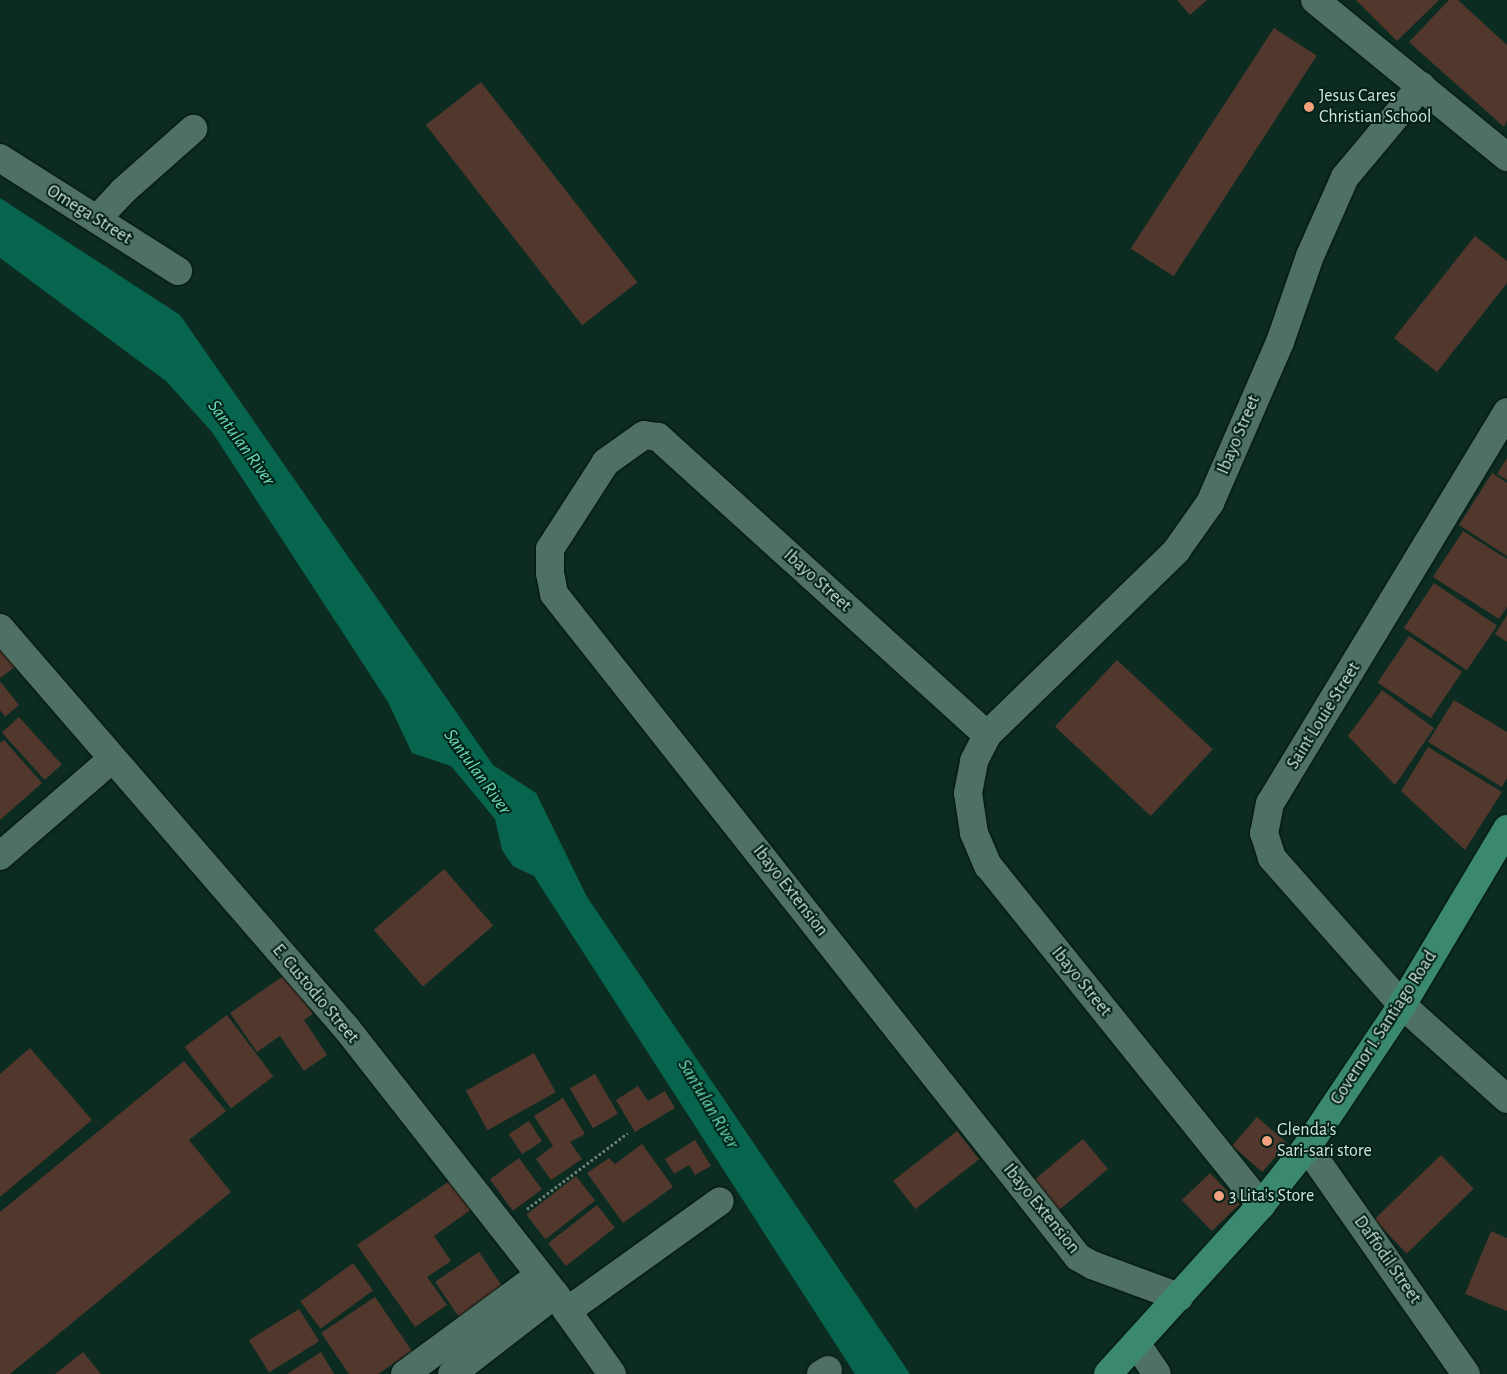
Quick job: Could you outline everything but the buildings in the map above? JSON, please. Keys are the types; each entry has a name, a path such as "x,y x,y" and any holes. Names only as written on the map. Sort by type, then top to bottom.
{"main road":[{"name":"Governor I. Santiago Road","path":"1108,1374 1261,1205 1307,1147 1402,1005 1507,829"}],"street":[{"path":"1315,0 1507,157"},
{"name":"Ibayo Street","path":"1261,1205 988,866 974,833 968,793 974,761 986,735 1176,551 1210,503 1280,342 1310,256 1345,177 1420,86"},
{"path":"97,219 122,191 193,129"},
{"name":"Omega Street","path":"0,158 178,271"},
{"name":"Saint Louie Street","path":"1507,412 1270,803 1265,818 1264,833 1272,858 1402,1005 1480,1078 1507,1099"},
{"name":"Ibayo Street","path":"644,435 658,437 986,735"},
{"name":"Ibayo Extension","path":"644,435 606,462 550,549 550,572 554,594 1078,1257 1092,1265 1179,1297"},
{"name":"E. Custodio Street","path":"0,628 111,760 346,1029 554,1294 612,1374"},
{"path":"0,856 111,760"},
{"name":"Daffodil Street","path":"1307,1147 1466,1374"},
{"path":"405,1374 554,1294 720,1201"},
{"path":"452,1374 554,1294"},
{"path":"1136,1343 1158,1374"}],"path":[{"path":"502,1227 628,1133"}],"water":[{"name":"Santulan River","path":"0,198 180,315 493,765 536,793 587,897 910,1374 855,1374 534,876 513,866 502,850 495,819 451,766 412,753 388,702 212,432 166,381 0,258"}],"place":[{"name":"Jesus Cares Christian School","path":"1309,107"},
{"name":"Glenda's Sari-sari store","path":"1267,1141"},
{"name":"3 Lita's Store","path":"1219,1196"}]}
